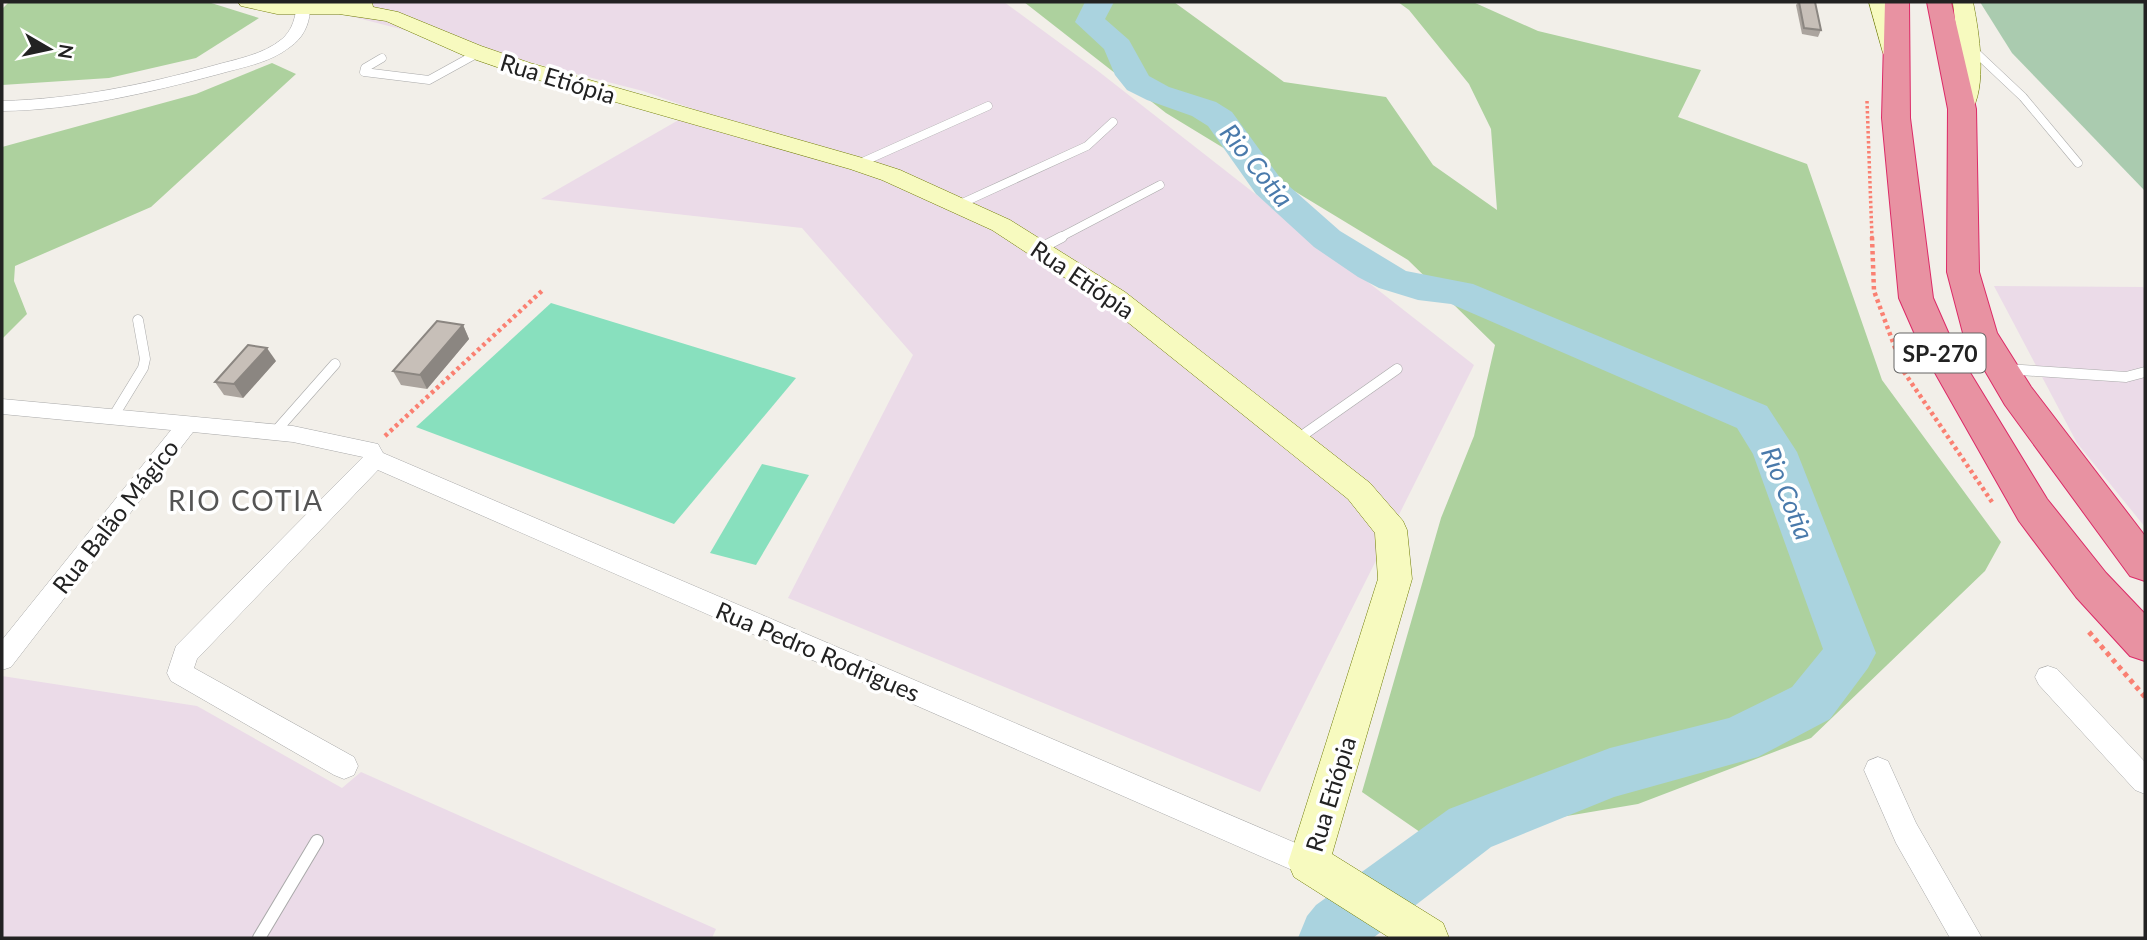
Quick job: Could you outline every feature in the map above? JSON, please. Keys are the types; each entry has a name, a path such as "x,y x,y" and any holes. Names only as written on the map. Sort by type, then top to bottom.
{"highway":[{"name":"SP-270","path":"1896,2 1896,118 1916,298 1938,348 2033,510 2091,585 2145,643"},
{"name":"SP-270","path":"1939,2 1962,109 1963,272 1980,333 2075,475 2145,565"},
{"path":"2091,585 2145,657"}],"street":[{"path":"2,106 91,98 193,76 279,49 292,38 302,23 303,12 248,2"},
{"path":"1879,2 1894,53"},
{"path":"1962,109 1970,79 1970,47 1963,2"},
{"name":"Rua Etiópia","path":"303,12 393,6 478,52 535,72 858,164 891,175 958,205 1002,225 1115,298 1359,491 1391,530 1395,579 1323,872"},
{"name":"Rua Balão Mágico","path":"2,406 189,422"},
{"name":"Rua Pedro Rodrigues","path":"189,422 275,432 372,455 1323,872 1426,936"},
{"name":"Rua Balão Mágico","path":"2,659 189,422"},
{"path":"344,766 180,673 185,654 372,455"},
{"path":"2048,677 2145,781"},
{"path":"1878,770 1906,833 1967,938"}],"lane":[{"path":"1970,47 2023,97 2078,163"},
{"path":"382,58 365,68 364,72 429,80 478,52"},
{"path":"858,164 988,106"},
{"path":"958,205 1087,146 1113,122"},
{"path":"1039,249 1160,185"},
{"path":"113,417 143,368 145,359 138,320"},
{"path":"275,432 335,364"},
{"path":"2002,368 2113,377 2137,376 2145,372"},
{"path":"1295,440 1397,369"},
{"path":"259,938 317,841"}],"path":[{"path":"372,455 544,289"}],"shaded area":[{"path":"295,2 1004,2 1098,71 1474,365 1260,792 788,598 913,355 802,228 541,199 696,110 643,91"},
{"path":"1994,286 2143,287 2145,290 2145,527 2077,443"},
{"path":"2,676 197,706 342,788 361,772 716,929 712,938 2,938"}],"green space":[{"path":"9,2 208,2 259,18 196,58 109,78 2,85 2,9"},
{"path":"1024,2 1174,2 1284,82 1386,97 1433,165 1497,210 1491,129 1469,84 1409,10 1398,2 1473,2 1538,31 1701,70 1678,117 1807,164 1882,380 2001,542 1985,571 1811,738 1638,804 1430,839 1362,792 1441,518 1474,436 1495,345 1408,260 1166,113"},
{"path":"1980,2 2145,2 2145,191 2012,53"},
{"path":"272,63 296,74 151,207 15,266 14,281 27,314 2,339 2,147 196,94"},
{"path":"551,303 796,378 674,524 416,427"},
{"path":"762,464 809,475 756,565 710,553"}],"building":[{"path":"1799,2 1815,2 1821,30 1804,28"},
{"path":"437,321 463,325 420,375 393,371"},
{"path":"248,345 267,348 234,384 215,382"}],"waterway":[{"name":"Rio Cotia","path":"1100,2 1093,11 1090,22 1118,46 1134,80 1158,94 1204,109 1220,119 1250,165 1269,187 1305,222 1349,255 1392,279 1418,287 1459,293 1752,417 1775,452 1850,653 1811,703 1739,740 1610,773 1470,828 1338,927 1329,938"}],"district":[{"name":"RIO COTIA","path":"246,500"}]}
